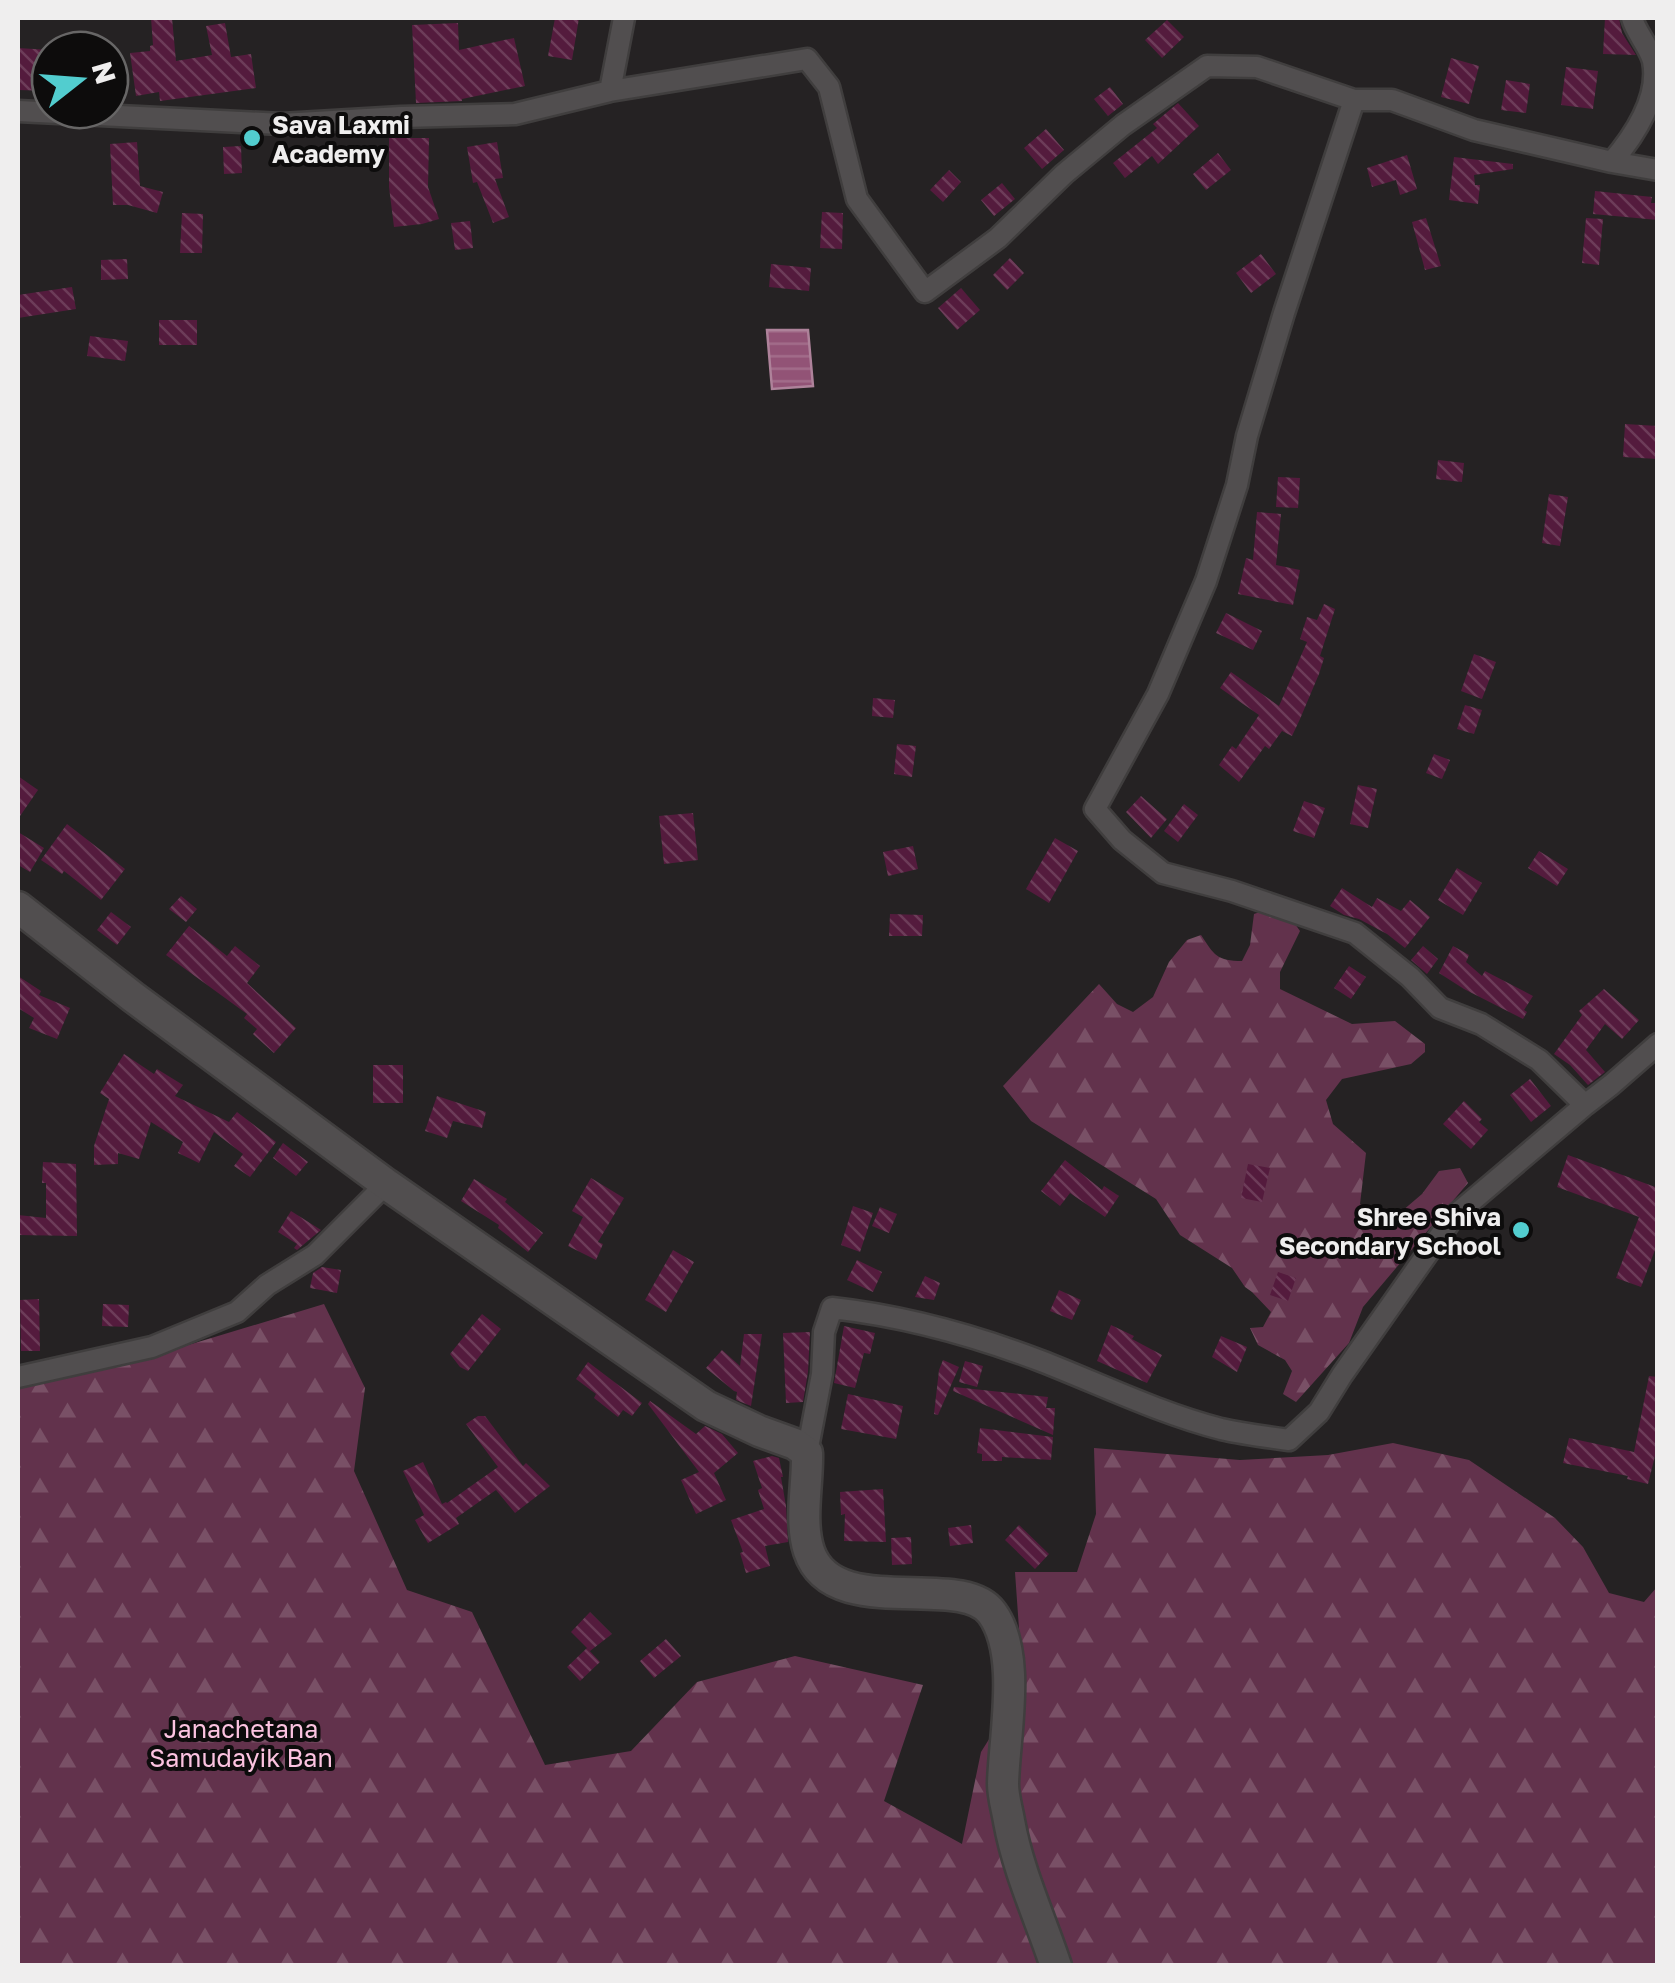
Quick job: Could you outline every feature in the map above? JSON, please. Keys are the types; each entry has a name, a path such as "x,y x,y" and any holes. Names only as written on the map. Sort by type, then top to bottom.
{"street":[{"path":"610,91 624,18"},
{"path":"1612,162 1623,150 1654,90 1652,58 1632,18"},
{"path":"18,111 282,124 515,114 610,91 807,59 829,87 858,199 924,292 998,238 1064,174 1123,125 1206,66 1257,68 1354,100 1392,100 1474,130 1658,170"},
{"path":"1354,100 1284,312 1247,436 1237,486 1206,581 1158,694 1095,809 1122,840 1162,873 1232,891 1355,933 1410,977 1440,1008 1481,1024 1539,1060 1585,1105"},
{"path":"18,907 386,1184 706,1406 807,1453"},
{"path":"1056,1966 1016,1856 1002,1788 1010,1708 1004,1638 996,1618 986,1604 957,1595 874,1592 833,1580 818,1570 808,1550 804,1498 807,1453 822,1374 824,1332 832,1308 919,1321 1037,1360 1218,1428 1289,1440 1319,1412 1454,1216 1658,1044"},
{"path":"18,1377 152,1347 238,1312 267,1285 315,1254 386,1184"}],"green space":[{"path":"1263,911 1295,924 1300,931 1280,972 1280,989 1352,1024 1395,1021 1425,1044 1425,1052 1411,1064 1342,1079 1326,1100 1333,1124 1366,1153 1360,1204 1388,1223 1422,1194 1439,1171 1460,1168 1468,1183 1363,1307 1349,1343 1296,1402 1283,1394 1292,1371 1285,1360 1258,1345 1250,1328 1263,1327 1271,1312 1232,1268 1180,1235 1156,1199 1031,1121 1003,1086 1099,984 1117,1004 1133,1012 1153,997 1169,962 1187,940 1201,935 1217,956 1242,961 1250,945 1254,914"},
{"name":"Janachetana Samudayik Ban","path":"324,1304 365,1388 354,1471 407,1590 472,1612 545,1765 631,1751 697,1682 795,1656 923,1685 884,1801 962,1844 981,1752 1023,1685 1015,1572 1077,1572 1096,1514 1094,1448 1240,1460 1328,1455 1393,1443 1469,1460 1555,1518 1583,1547 1609,1593 1644,1602 1657,1587 1657,1965 18,1965 18,1389 122,1365"}],"shaded area":[{"path":"767,330 808,330 813,386 772,389"}],"building":[{"path":"151,18 172,18 176,61 212,55 206,26 225,23 231,57 251,54 256,88 160,101 159,92 136,96 130,53 150,51"},
{"path":"555,18 579,18 572,60 548,56"},
{"path":"1605,18 1619,18 1622,33 1636,55 1603,54"},
{"path":"1167,20 1184,37 1162,58 1145,40"},
{"path":"458,23 459,50 514,38 525,86 462,101 416,103 412,25"},
{"path":"18,48 30,49 30,90 18,90"},
{"path":"1451,58 1479,66 1469,104 1441,97"},
{"path":"1566,67 1598,71 1593,109 1561,105"},
{"path":"1506,80 1530,84 1526,113 1501,110"},
{"path":"1110,87 1123,104 1108,116 1094,99"},
{"path":"1178,103 1199,126 1158,164 1152,156 1125,178 1113,163 1157,128 1153,124"},
{"path":"1046,129 1064,150 1042,169 1024,148"},
{"path":"389,138 429,138 428,187 439,219 394,227"},
{"path":"137,142 140,186 163,192 157,213 113,205 110,144"},
{"path":"497,142 503,178 495,179 509,217 493,223 477,182 473,183 467,147"},
{"path":"241,146 242,173 224,174 223,147"},
{"path":"1218,153 1231,170 1206,190 1193,174"},
{"path":"1407,155 1417,189 1400,195 1396,180 1372,187 1367,168"},
{"path":"1454,157 1513,164 1513,169 1474,175 1475,185 1480,185 1478,204 1449,200"},
{"path":"949,170 961,182 943,202 930,190"},
{"path":"1002,183 1015,199 994,216 981,200"},
{"path":"1595,191 1652,197 1651,203 1658,203 1658,220 1593,214"},
{"path":"822,212 843,213 842,249 820,248"},
{"path":"182,213 203,214 202,253 180,253"},
{"path":"1426,218 1441,266 1425,270 1412,222"},
{"path":"1586,218 1603,219 1599,265 1582,263"},
{"path":"470,221 473,248 455,250 451,223"},
{"path":"1261,254 1276,274 1251,293 1236,273"},
{"path":"1010,258 1024,273 1007,290 993,275"},
{"path":"127,259 128,279 101,280 101,260"},
{"path":"771,264 811,268 809,291 769,287"},
{"path":"72,287 76,309 18,318 18,295"},
{"path":"961,288 980,310 957,330 938,308"},
{"path":"159,320 197,320 197,345 159,345"},
{"path":"90,336 128,341 125,361 87,356"},
{"path":"1625,424 1658,426 1658,459 1623,457"},
{"path":"1438,460 1464,463 1462,482 1436,479"},
{"path":"1278,477 1300,478 1298,508 1276,507"},
{"path":"1549,494 1568,497 1560,546 1542,543"},
{"path":"1257,512 1281,514 1276,565 1300,570 1293,605 1238,594 1246,558 1253,560"},
{"path":"1324,604 1335,609 1320,656 1324,658 1292,736 1282,731 1269,749 1265,746 1239,782 1219,765 1232,746 1236,749 1259,715 1220,688 1231,672 1279,706 1307,642 1300,639 1307,617 1317,620"},
{"path":"1226,613 1262,631 1253,650 1216,633"},
{"path":"1474,654 1496,662 1482,699 1461,691"},
{"path":"873,698 895,700 893,718 872,716"},
{"path":"1465,705 1482,710 1474,734 1457,729"},
{"path":"897,744 916,746 912,777 894,774"},
{"path":"1434,754 1450,760 1442,779 1426,773"},
{"path":"18,776 38,790 18,819"},
{"path":"1358,785 1377,789 1368,828 1350,824"},
{"path":"1141,796 1167,819 1151,838 1126,812"},
{"path":"1304,801 1325,808 1314,838 1293,831"},
{"path":"1184,804 1198,815 1178,842 1164,831"},
{"path":"693,813 698,860 664,864 659,816"},
{"path":"67,824 125,869 101,900 64,871 62,874 41,860"},
{"path":"18,832 44,848 30,872 18,865"},
{"path":"1055,838 1078,851 1049,903 1026,889"},
{"path":"913,846 918,869 888,876 883,852"},
{"path":"1539,851 1568,869 1557,886 1528,868"},
{"path":"1457,868 1482,883 1463,915 1438,900"},
{"path":"1342,888 1372,907 1377,898 1401,911 1410,900 1430,917 1405,948 1387,934 1330,906"},
{"path":"181,896 197,909 186,922 169,909"},
{"path":"111,912 131,927 117,945 97,930"},
{"path":"890,914 923,915 922,936 889,936"},
{"path":"189,926 227,956 235,946 260,966 247,983 296,1028 274,1053 253,1034 257,1029 244,1018 247,1014 166,955"},
{"path":"1423,946 1438,959 1427,974 1411,960"},
{"path":"1453,946 1469,955 1466,962 1482,976 1485,971 1533,996 1523,1019 1439,973"},
{"path":"1349,966 1366,977 1351,999 1334,988"},
{"path":"18,976 41,991 39,995 70,1008 57,1039 29,1028 34,1018 18,1008"},
{"path":"1604,989 1639,1020 1622,1039 1605,1024 1586,1050 1605,1072 1588,1085 1554,1054 1582,1015 1579,1011"},
{"path":"124,1054 154,1074 157,1069 183,1085 175,1096 229,1122 237,1112 276,1142 250,1177 234,1166 243,1154 214,1132 199,1163 178,1153 183,1142 151,1122 139,1159 118,1153 118,1164 94,1165 94,1146 109,1099 100,1093"},
{"path":"373,1065 403,1065 403,1103 373,1103"},
{"path":"1530,1079 1551,1106 1531,1122 1510,1095"},
{"path":"437,1096 486,1112 482,1128 453,1121 447,1138 425,1131"},
{"path":"1464,1101 1488,1130 1471,1149 1443,1124"},
{"path":"283,1143 308,1162 296,1176 273,1158"},
{"path":"1568,1155 1658,1188 1658,1242 1641,1287 1616,1278 1639,1217 1557,1187"},
{"path":"1065,1160 1102,1190 1104,1186 1119,1196 1105,1217 1070,1193 1060,1206 1041,1191"},
{"path":"43,1162 76,1164 77,1236 18,1235 18,1215 46,1218"},
{"path":"1248,1164 1270,1168 1262,1202 1241,1198"},
{"path":"591,1178 624,1198 598,1242 603,1244 596,1260 568,1246 583,1217 572,1211"},
{"path":"474,1179 507,1199 505,1202 543,1233 528,1252 499,1225 461,1201"},
{"path":"853,1206 873,1213 860,1252 841,1245"},
{"path":"880,1207 897,1214 889,1233 872,1226"},
{"path":"291,1211 321,1230 297,1250 297,1244 278,1232"},
{"path":"673,1250 694,1262 666,1312 645,1300"},
{"path":"857,1260 882,1272 873,1292 847,1280"},
{"path":"322,1267 341,1270 337,1293 310,1288 313,1273"},
{"path":"1278,1272 1296,1278 1288,1301 1270,1295"},
{"path":"925,1276 940,1283 934,1300 915,1297"},
{"path":"1059,1290 1081,1300 1072,1320 1050,1311"},
{"path":"39,1299 40,1351 21,1351 20,1300"},
{"path":"103,1304 129,1305 128,1327 102,1326"},
{"path":"482,1314 501,1329 468,1371 450,1354"},
{"path":"1111,1325 1162,1355 1147,1383 1097,1361"},
{"path":"844,1326 875,1333 870,1354 864,1353 855,1388 834,1383"},
{"path":"810,1332 803,1402 786,1403 783,1333"},
{"path":"744,1334 762,1334 751,1406 736,1400 737,1392 706,1368 722,1350 740,1366"},
{"path":"1221,1336 1247,1347 1237,1372 1212,1357"},
{"path":"943,1360 959,1367 938,1415 934,1414"},
{"path":"965,1361 983,1366 977,1387 959,1382"},
{"path":"588,1362 642,1403 632,1416 623,1410 618,1417 576,1379"},
{"path":"1649,1376 1658,1377 1658,1444 1648,1484 1563,1463 1569,1438 1634,1452"},
{"path":"954,1387 1048,1397 1046,1408 1055,1408 1053,1435 953,1391"},
{"path":"848,1394 903,1406 896,1439 841,1429"},
{"path":"650,1401 696,1434 705,1426 722,1434 738,1453 714,1473 726,1500 696,1514 681,1480 699,1472 648,1404"},
{"path":"485,1416 523,1466 526,1463 550,1486 515,1513 496,1490 456,1518 459,1524 428,1543 415,1520 424,1515 403,1471 423,1462 442,1504 498,1467 466,1424"},
{"path":"980,1428 1053,1437 1051,1460 1002,1457 1002,1461 982,1461 982,1454 977,1453"},
{"path":"779,1458 783,1477 788,1542 765,1546 770,1566 746,1573 731,1520 764,1509 753,1461"},
{"path":"883,1489 886,1542 844,1541 845,1514 841,1515 840,1492"},
{"path":"971,1525 973,1543 950,1546 948,1528"},
{"path":"1019,1525 1049,1554 1035,1569 1005,1540"},
{"path":"911,1537 912,1564 892,1565 891,1538"},
{"path":"590,1612 612,1634 590,1651 571,1632"},
{"path":"666,1639 681,1656 654,1678 640,1661"},
{"path":"587,1648 600,1662 580,1681 567,1667"}],"place":[{"name":"Sava Laxmi Academy","path":"252,138"},
{"name":"Shree Shiva Secondary School","path":"1521,1230"}]}
